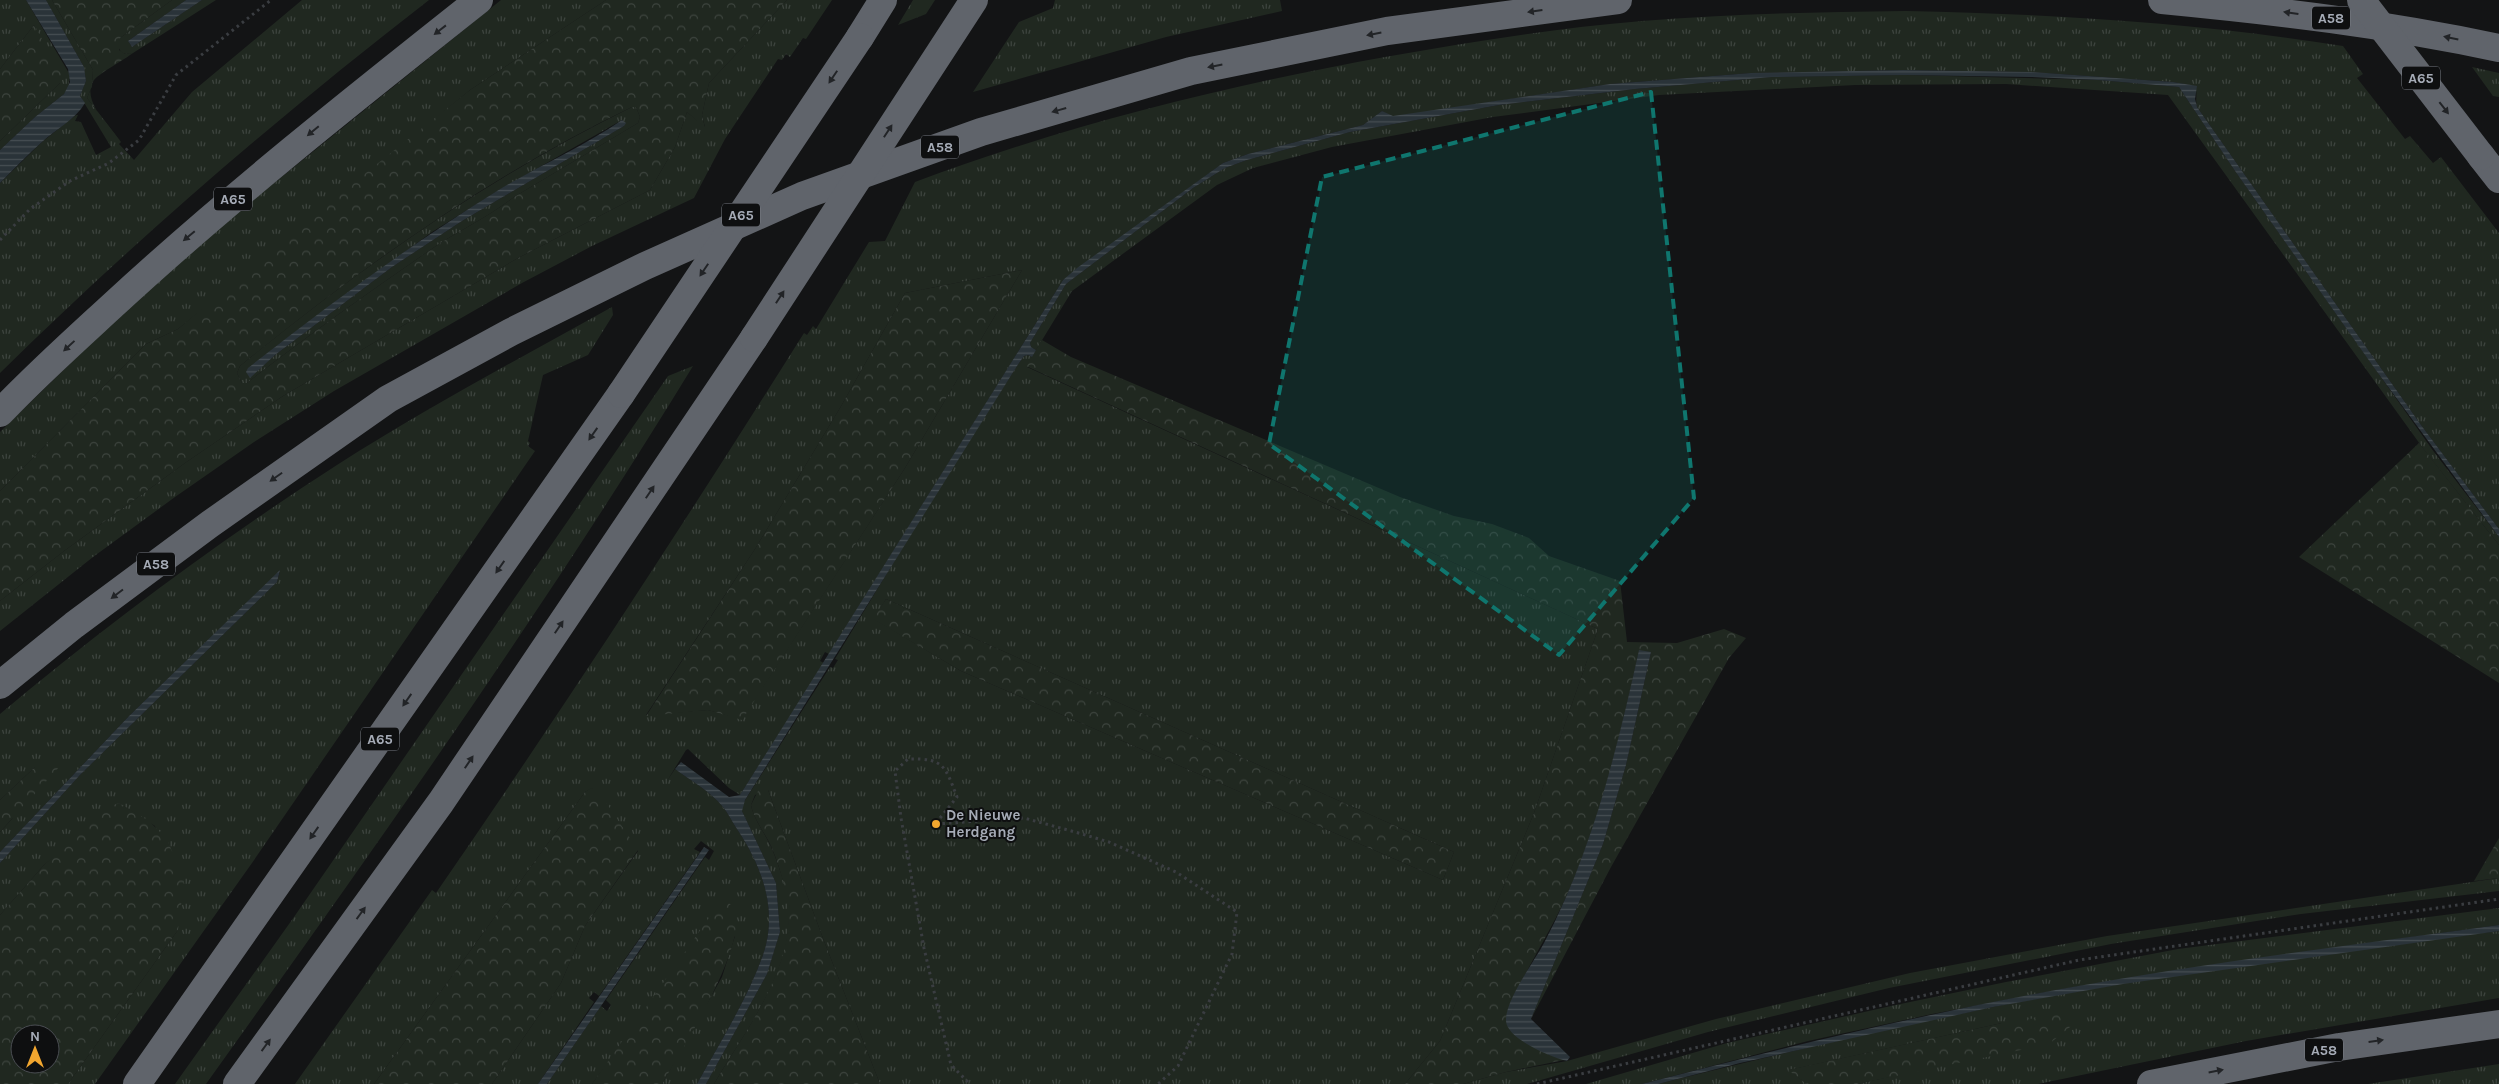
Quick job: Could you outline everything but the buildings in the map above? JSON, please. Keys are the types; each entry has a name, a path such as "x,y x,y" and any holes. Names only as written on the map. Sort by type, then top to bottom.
{"highway":[{"name":"A65","path":"0,413 25,387 171,251 335,113 479,0"},
{"name":"A65","path":"138,1084 621,394 883,0"},
{"path":"237,1084 441,802 754,338 974,0"},
{"name":"A58","path":"0,685 74,626 210,524 388,399 511,332 645,266 802,196 981,132 1191,71 1387,32 1618,0"},
{"name":"A58","path":"2162,0 2286,12 2378,25 2499,48"},
{"name":"A65","path":"2361,0 2499,179"},
{"name":"A58","path":"2151,1084 2339,1047 2499,1024"}],"path":[{"path":"0,240 30,209 70,181 109,163 139,140 176,75 271,0"},
{"path":"970,1084 951,1065 924,948 901,818 895,771 908,759 928,758 945,767 957,797 936,824 1024,818 1075,832 1108,842 1176,872 1237,912 1232,954 1178,1066 1158,1084"},
{"path":"1537,1084 2079,960 2499,899"}],"highlighted area":[{"path":"1651,92 1694,498 1559,655 1269,444 1322,177"}],"green space":[{"path":"0,0 26,0 70,75 68,88 64,94 35,117 0,150 0,141 60,83 34,25 0,69"},
{"path":"46,0 52,0 93,70 92,86 87,98 121,142 119,144 134,160 192,92 302,0 429,0 209,180 103,275 0,373 0,183 42,142 76,115 78,115 75,121 81,122 96,155 111,147 80,96 86,81 84,67"},
{"path":"52,0 172,0 120,38 119,50 125,54 133,53 102,73 92,84 93,70"},
{"path":"172,0 186,0 128,41 132,47 202,0 216,0 133,53 125,54 122,52 118,45 120,38"},
{"path":"501,0 606,0 470,90 178,329 146,344 0,491 0,432 4,428 114,321 212,233"},
{"path":"606,0 787,0 709,83 702,115 705,128 687,112 675,147 650,190 518,258 283,396 185,463 64,551 0,601 0,491 146,344 178,329 304,222 470,90","holes":["632,107 636,107 640,117 638,123 436,246 340,313 247,383 242,383 237,373 240,366 332,294 428,225 529,162 580,133"]},
{"path":"787,0 832,0 806,39 803,38 790,57 786,54 782,60 778,59 725,139 694,198 592,246 522,283 334,391 254,442 175,497 93,557 0,631 0,601 64,551 185,463 283,396 518,258 650,190 675,147 687,112 705,127 702,115 709,83"},
{"path":"913,0 935,0 926,14 898,25"},
{"path":"1055,0 1280,0 1282,11 1166,37 973,92 1019,22 1053,8"},
{"path":"1906,11 2015,14 2125,21 2234,31 2343,46 2363,74 2357,78 2405,139 2410,136 2433,163 2441,157 2499,233 2499,529 2421,425 2197,107 2195,86 2173,82 2031,72 1903,70 1751,73 1610,84 1393,117 1382,111 1363,125 1248,154 1223,163 1063,280 829,654 825,652 820,661 824,663 740,795 729,788 688,749 686,750 667,781 675,769 706,791 725,809 760,871 768,904 769,921 763,955 757,972 733,1021 697,1084 662,1084 722,977 735,936 629,1034 592,1084 547,1084 601,1006 607,1011 611,1005 606,1000 705,857 709,860 714,851 701,841 694,849 700,852 599,996 594,992 589,998 594,1002 538,1084 492,1084 561,983 585,926 638,851 592,788 585,792 374,1084 295,1084 432,890 436,893 483,824 623,615 804,333 807,335 813,326 816,329 869,242 885,241 915,182 1030,142 1147,109 1265,81 1385,57 1513,36 1610,24 1741,15","holes":["1022,270 905,468 742,719 708,710 646,715 755,549 840,408 905,293"]},
{"path":"34,25 64,77 0,141 0,69"},
{"path":"2472,67 2499,73 2499,97 2493,96"},
{"path":"1905,75 2098,80 2179,87 2235,171 2434,452 2499,537 2499,545 2425,451 2168,95 2006,84 1855,85 1659,95 1493,117 1332,147 1253,168 1217,185 1072,291 1036,350 1031,347 1030,343 1066,284 1193,188 1225,168 1247,160 1350,132 1499,105 1635,89 1772,77"},
{"path":"91,89 93,104 97,111 87,98"},
{"path":"632,107 636,107 640,117 638,123 436,246 340,313 247,383 242,383 237,373 240,366 332,293 428,225 528,163","holes":["622,120 624,126 462,221 392,267 275,355 250,377 275,347 432,232 499,190"]},
{"path":"1022,270 905,468 742,720 708,710 646,716 755,549 840,408 905,293"},
{"path":"612,307 613,315 588,355 543,375 528,441 530,443 528,446 535,451 252,863 95,1084 68,1084 178,930 155,826 119,803 44,865 0,915 0,863 80,775 277,582 280,571 129,716 0,852 0,832 12,819 35,767 0,800 0,714 164,584 293,494 405,423"},
{"path":"1042,340 1071,357 1400,497 1454,516 1492,524 1529,538 1549,556 1620,581 1627,642 1677,643 1724,629 1746,638 1729,658 1611,867 1531,1019 1603,844 1626,765 1651,652 1639,651 1609,775 1590,836 1567,895 1521,982 1508,1011 1558,1058 1564,1060 1506,1072 1463,1084 1405,1084 1440,1041 1534,813 1598,629 1026,366"},
{"path":"1024,356 1032,357 1027,367 1598,629 1534,813 1440,1041 1405,1084 880,1084 768,790 755,795 751,805 769,842 786,890 789,916 787,941 769,992 756,1016 714,1084 706,1084 767,974 780,932 776,883 742,811 742,805 830,667 833,668 838,660 835,659 938,489","holes":["886,599 1454,852 1443,880 961,671 874,619"]},
{"path":"693,366 577,549 456,730 206,1084 175,1084 294,917 668,376"},
{"path":"2419,443 2499,545 2499,683 2299,557"},
{"path":"886,599 1454,852 1443,880 961,671 873,619"},
{"path":"59,761 62,764 0,832 0,800 35,767"},
{"path":"761,785 768,790 880,1084 714,1084 769,991 786,941 788,916 785,890 771,846 752,811 751,805"},
{"path":"591,788 597,789 638,850 585,926 561,983 492,1084 374,1084 585,792"},
{"path":"119,803 149,821 167,839 184,881 178,930 68,1084 0,1084 0,915 44,865 108,807"},
{"path":"2499,838 2499,878 2474,881"},
{"path":"2499,878 2499,891 2301,914 2111,944 1889,988 1708,1032 1527,1084 1463,1084 1506,1072 1567,1061 1716,1019 1910,973 2107,936"},
{"path":"727,902 736,914 735,935 727,961 699,1020 662,1084 592,1084 720,903"},
{"path":"2499,908 2499,925 2211,965 2062,989 1932,1014 1808,1041 1642,1084 1586,1084 1727,1043 2006,982 2178,949"},
{"path":"2499,931 2499,998 2246,1041 2038,1084 1857,1084 1889,1077 2002,1023 1789,1070 1807,1084 1658,1084 1867,1034 2056,995 2245,964"},
{"path":"2070,1013 2075,1023 2049,1044 1857,1084 1807,1084 1788,1070 2002,1023"},
{"path":"2499,1064 2499,1084 2368,1084"}],"shaded area":[{"path":"26,0 46,0 84,67 86,81 80,96 85,103 76,114 47,137 0,183 0,150 35,117 64,94 70,82 68,69"},
{"path":"186,0 202,0 132,47 128,41"},
{"path":"1903,70 2031,72 2173,82 2197,86 2195,99 2197,107 2421,425 2499,529 2499,537 2375,369 2235,171 2179,87 2032,77 1905,75 1772,77 1635,89 1499,105 1350,132 1247,160 1225,168 1193,188 1066,284 1030,343 1031,347 1036,350 1032,357 1024,356 1017,366 745,800 742,811 776,883 780,932 767,974 706,1084 697,1084 733,1021 757,972 767,938 768,904 760,871 726,812 718,801 675,769 681,762 729,797 740,795 1063,280 1077,268 1223,163 1248,154 1363,125 1382,111 1393,116 1610,84 1751,73"},
{"path":"622,120 626,123 624,126 462,221 392,267 275,355 250,378 246,372 248,368 308,321 401,254 497,191 592,139"},
{"path":"280,570 277,582 80,775 0,863 0,852 129,716"},
{"path":"1639,650 1651,652 1626,765 1603,844 1531,1019 1570,1057 1567,1061 1551,1056 1522,1041 1508,1028 1506,1021 1507,1012 1515,992 1544,943 1576,873 1612,763"},
{"path":"704,847 709,850 547,1084 538,1084"},
{"path":"2499,925 2499,931 2123,984 1993,1007 1740,1063 1658,1084 1642,1084 1851,1033 2061,989 2225,963"}],"place":[{"name":"De Nieuwe Herdgang","path":"936,824"}]}
